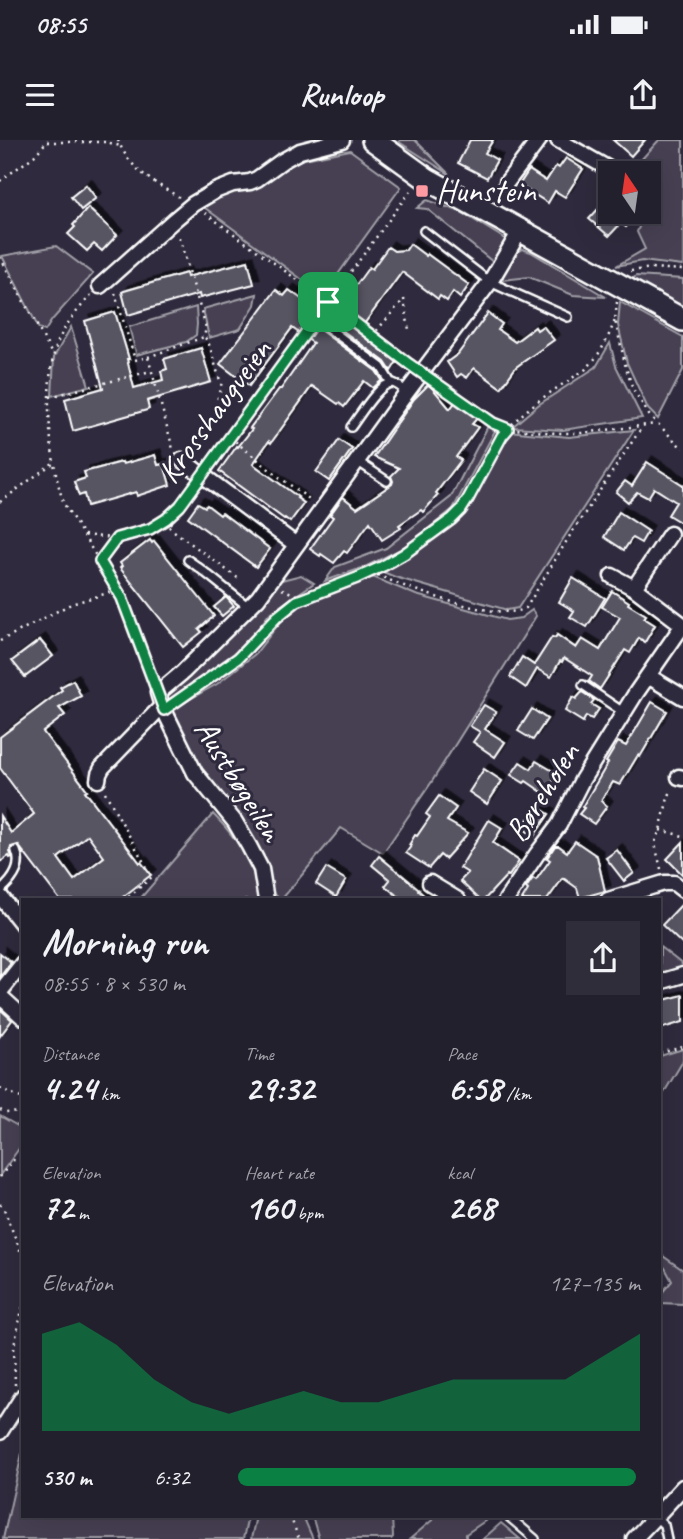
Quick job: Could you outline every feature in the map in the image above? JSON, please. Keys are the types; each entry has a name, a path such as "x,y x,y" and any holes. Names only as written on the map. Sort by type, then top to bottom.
{"main road":[{"path":"380,142 427,179 683,320"}],"street":[{"path":"103,283 193,204 225,186 257,179 300,152 342,140"},
{"path":"507,182 539,140"},
{"path":"558,140 598,163"},
{"path":"161,703 183,672 250,607 270,582 295,544 323,510 490,282 520,231"},
{"path":"182,460 295,544"},
{"path":"634,588 670,534"},
{"name":"Børeholen","path":"507,898 559,825 582,780 683,625 634,588 612,576"},
{"path":"648,676 683,697"},
{"name":"Austbøgeilen","path":"99,780 102,768 161,703 195,773 234,822 249,846 261,869 266,898"},
{"path":"430,883 455,898"},
{"path":"615,898 664,883 674,883 683,890"},
{"path":"0,894 21,922"},
{"path":"21,966 0,994 21,1015"},
{"path":"661,982 683,975"},
{"path":"0,1432 19,1392"},
{"path":"661,1508 683,1487"},
{"path":"634,1539 650,1518"}],"lane":[{"path":"424,231 490,282 568,317"},
{"path":"316,320 381,368 391,383"},
{"path":"351,427 384,385 395,384 407,392"},
{"path":"357,461 387,481"},
{"path":"188,559 250,607"},
{"path":"583,685 624,713"},
{"path":"0,894 17,870 19,858 16,850"},
{"path":"510,1518 535,1539"},
{"path":"653,1518 664,1525 667,1539"}],"path":[{"path":"118,140 130,162 147,179 193,204 493,423 508,429 556,433 582,433 656,424"},
{"path":"0,181 34,156 47,141 107,142 121,146"},
{"name":"Krosshaugveien","path":"84,536 117,538 143,532 166,519 180,506 412,189"},
{"path":"174,220 206,328 204,337"},
{"path":"0,257 53,357"},
{"path":"629,271 651,268 683,270"},
{"path":"103,283 113,285 135,360 204,337"},
{"name":"Austbøgeilen","path":"103,283 69,321 53,357 50,397 53,463 64,504 117,590 161,703"},
{"path":"161,703 238,658 290,606 303,598 371,572 404,554 457,514 508,429 530,407 592,363 615,320 618,296"},
{"path":"372,336 404,299 409,330"},
{"path":"615,320 633,389 656,424 683,449"},
{"path":"204,337 208,341 222,387 217,400 220,404"},
{"path":"148,356 172,447 182,460"},
{"path":"50,397 151,371"},
{"path":"371,572 392,582 466,605 494,611 522,611 642,426"},
{"path":"230,437 323,510"},
{"path":"0,502 53,463"},
{"path":"166,519 170,528 239,579"},
{"path":"100,561 117,538"},
{"path":"270,582 303,598"},
{"path":"0,641 71,604 117,590"},
{"path":"664,883 655,844 668,798 681,778"},
{"path":"99,780 152,877 127,898"},
{"path":"660,830 683,836"},
{"path":"661,1053 683,1047"},
{"path":"0,1088 21,1098"},
{"path":"0,1110 6,1113 21,1112"},
{"path":"0,1177 13,1160 21,1161"},
{"path":"0,1204 21,1253"},
{"path":"19,1392 14,1346 21,1314"},
{"path":"291,1518 299,1539"}],"shaded area":[{"path":"415,140 449,174 399,142"},
{"path":"659,140 683,140 683,266 642,261 616,266 645,249 637,232 640,224 662,224 662,161 640,161"},
{"path":"350,150 401,187 323,295 201,205 289,162"},
{"path":"407,152 493,205 630,281 636,276 683,279 683,312 492,208 404,154"},
{"path":"427,200 461,212 505,239 505,245 493,262 427,209 417,208"},
{"path":"56,246 93,274 45,331 39,329 2,256"},
{"path":"522,249 606,297 573,295 529,277 503,280 502,270 516,252"},
{"path":"257,294 255,305 240,329 209,338 203,309"},
{"path":"620,302 683,337 683,370 658,419 648,409 627,363 618,325"},
{"path":"196,307 196,335 186,342 136,355 129,327"},
{"path":"71,327 89,386 52,396 54,357"},
{"path":"610,343 616,366 642,418 563,430 512,427 538,405 596,367"},
{"path":"488,426 496,429 453,509 407,546 365,567 325,581 335,567 386,548 451,497"},
{"path":"634,430 518,608 507,610 381,571 384,567 408,557 462,514 508,431 569,437"},
{"path":"301,575 314,583 269,614 246,646 211,675 168,703 164,695 270,583"},
{"path":"368,575 416,595 507,620 521,618 532,610 536,616 431,783 383,853 341,828 283,898 280,898 270,893 199,771 172,709 217,684 255,654 299,603"},
{"path":"213,814 230,832 250,864 258,898 141,898"},
{"path":"661,948 683,965 661,973"},
{"path":"683,1049 683,1061 662,1096 661,1110 661,1056"},
{"path":"0,1116 21,1128 21,1146 0,1175"},
{"path":"661,1255 683,1270 683,1304 661,1303 661,1294 672,1281 661,1265"},
{"path":"21,1458 21,1518 248,1518 243,1539 3,1539"},
{"path":"256,1518 304,1518 313,1539 251,1539"},
{"path":"313,1518 392,1518 391,1539 319,1539"},
{"path":"435,1518 489,1518 466,1534 466,1539 410,1539"},
{"path":"501,1523 520,1539 483,1539"}],"building":[{"path":"470,140 493,140 485,153 497,160 487,178 458,163"},
{"path":"613,140 645,140 631,156"},
{"path":"566,158 583,169 565,197 555,191 548,203 519,185 529,170 546,181 556,166 559,168"},
{"path":"86,185 96,198 81,210 71,197"},
{"path":"88,208 117,235 102,251 94,244 87,251 68,234"},
{"path":"598,209 598,224 620,224 609,236 589,219"},
{"path":"410,244 469,285 460,298 453,292 447,301 440,296 438,299 402,272 359,331 398,360 391,371 385,362 320,314 312,315 312,324 376,371 382,380 373,388 364,381 344,407 312,386 253,464 304,503 290,522 219,471 313,343 292,328 249,386 220,364 276,290 284,296 289,290 325,316 330,310 335,314 369,267 372,269 388,247 394,251 406,250"},
{"path":"248,261 254,284 200,298 199,294 128,315 122,292 124,291 186,273 187,277"},
{"path":"115,312 129,359 134,388 163,380 161,371 167,369 164,359 201,348 211,382 147,401 147,410 73,431 65,399 103,388 85,321"},
{"path":"488,313 502,324 498,330 515,342 535,327 537,330 543,326 554,340 516,367 501,388 474,368 467,378 461,374 457,377 447,362 458,354"},
{"path":"429,384 450,409 457,400 479,416 472,424 478,427 456,457 461,460 423,512 421,510 399,525 401,528 382,540 370,522 347,553 344,551 334,563 321,554 320,556 310,549 333,517 330,515 343,497 357,508 392,484 391,476 399,468 374,457 414,399"},
{"path":"339,440 352,449 329,481 316,472"},
{"path":"155,455 158,465 164,464 170,485 137,496 136,492 87,506 84,494 79,496 74,482 86,478 84,472"},
{"path":"647,462 683,485 683,524 668,515 676,502 654,488 648,498 637,492 628,502 616,492 625,481 632,486"},
{"path":"198,503 205,507 207,505 220,515 222,513 270,549 256,567 188,517"},
{"path":"619,512 648,531 641,543 632,538 624,550 604,537"},
{"path":"150,540 152,543 154,541 214,616 199,629 202,632 183,647 120,568 120,563"},
{"path":"573,578 605,598 587,627 570,617 574,611 559,602"},
{"path":"612,591 646,615 644,618 655,625 645,642 639,638 630,653 625,650 600,689 589,681 592,676 564,658 551,677 537,669 526,688 510,677 522,657 534,665 552,637 557,635 576,648 582,639 600,650 620,617 602,607"},
{"path":"226,597 234,606 222,616 214,607"},
{"path":"40,640 53,656 25,677 12,661"},
{"path":"73,680 81,696 59,708 65,715 43,732 151,875 122,898 58,898 18,845 11,847 12,857 0,862 0,816 11,833 34,814 0,768 0,737 62,690 60,687","holes":["88,835 104,857 74,880 58,858"]},
{"path":"582,692 594,700 591,704 599,709 592,719 586,716 583,722 565,711 573,697 576,699"},
{"path":"652,702 667,711 620,785 613,782 601,801 607,806 594,824 579,814 584,808 582,807 618,742 626,746"},
{"path":"484,705 496,712 485,729 505,742 495,757 473,742 480,732 470,726"},
{"path":"532,709 547,719 533,740 518,731"},
{"path":"536,761 558,774 545,794 511,775 520,762 531,769"},
{"path":"484,769 502,781 487,804 469,792"},
{"path":"439,796 456,808 447,821 468,833 445,859 440,855 429,868 406,853 415,835 417,836 430,817 426,814"},
{"path":"536,806 549,814 534,836 522,828"},
{"path":"489,820 502,828 493,843 519,861 509,876 507,875 486,898 478,898 460,881 468,873 460,868"},
{"path":"575,841 597,856 605,891 580,898 577,888 563,878 548,898 523,898 533,878 536,880 550,860 547,858 555,846 567,852"},
{"path":"683,842 683,875 667,859"},
{"path":"617,850 634,873 624,881 606,858"},
{"path":"379,856 427,898 400,898 385,886 390,880 372,865"},
{"path":"326,868 346,880 336,897 316,884"},
{"path":"683,903 683,945 662,925"},
{"path":"0,953 11,962 0,977"},
{"path":"683,995 683,1022 661,1029 661,1001"},
{"path":"0,1009 12,1020 0,1036"}],"place":[{"name":"Hunstein","path":"422,191"}],"route":[{"path":"328,302 409,364 493,423 508,429 468,499 452,519 383,566 297,601 277,617 238,658 164,710 122,598 100,561 117,538 150,529 180,506 328,302"}]}
